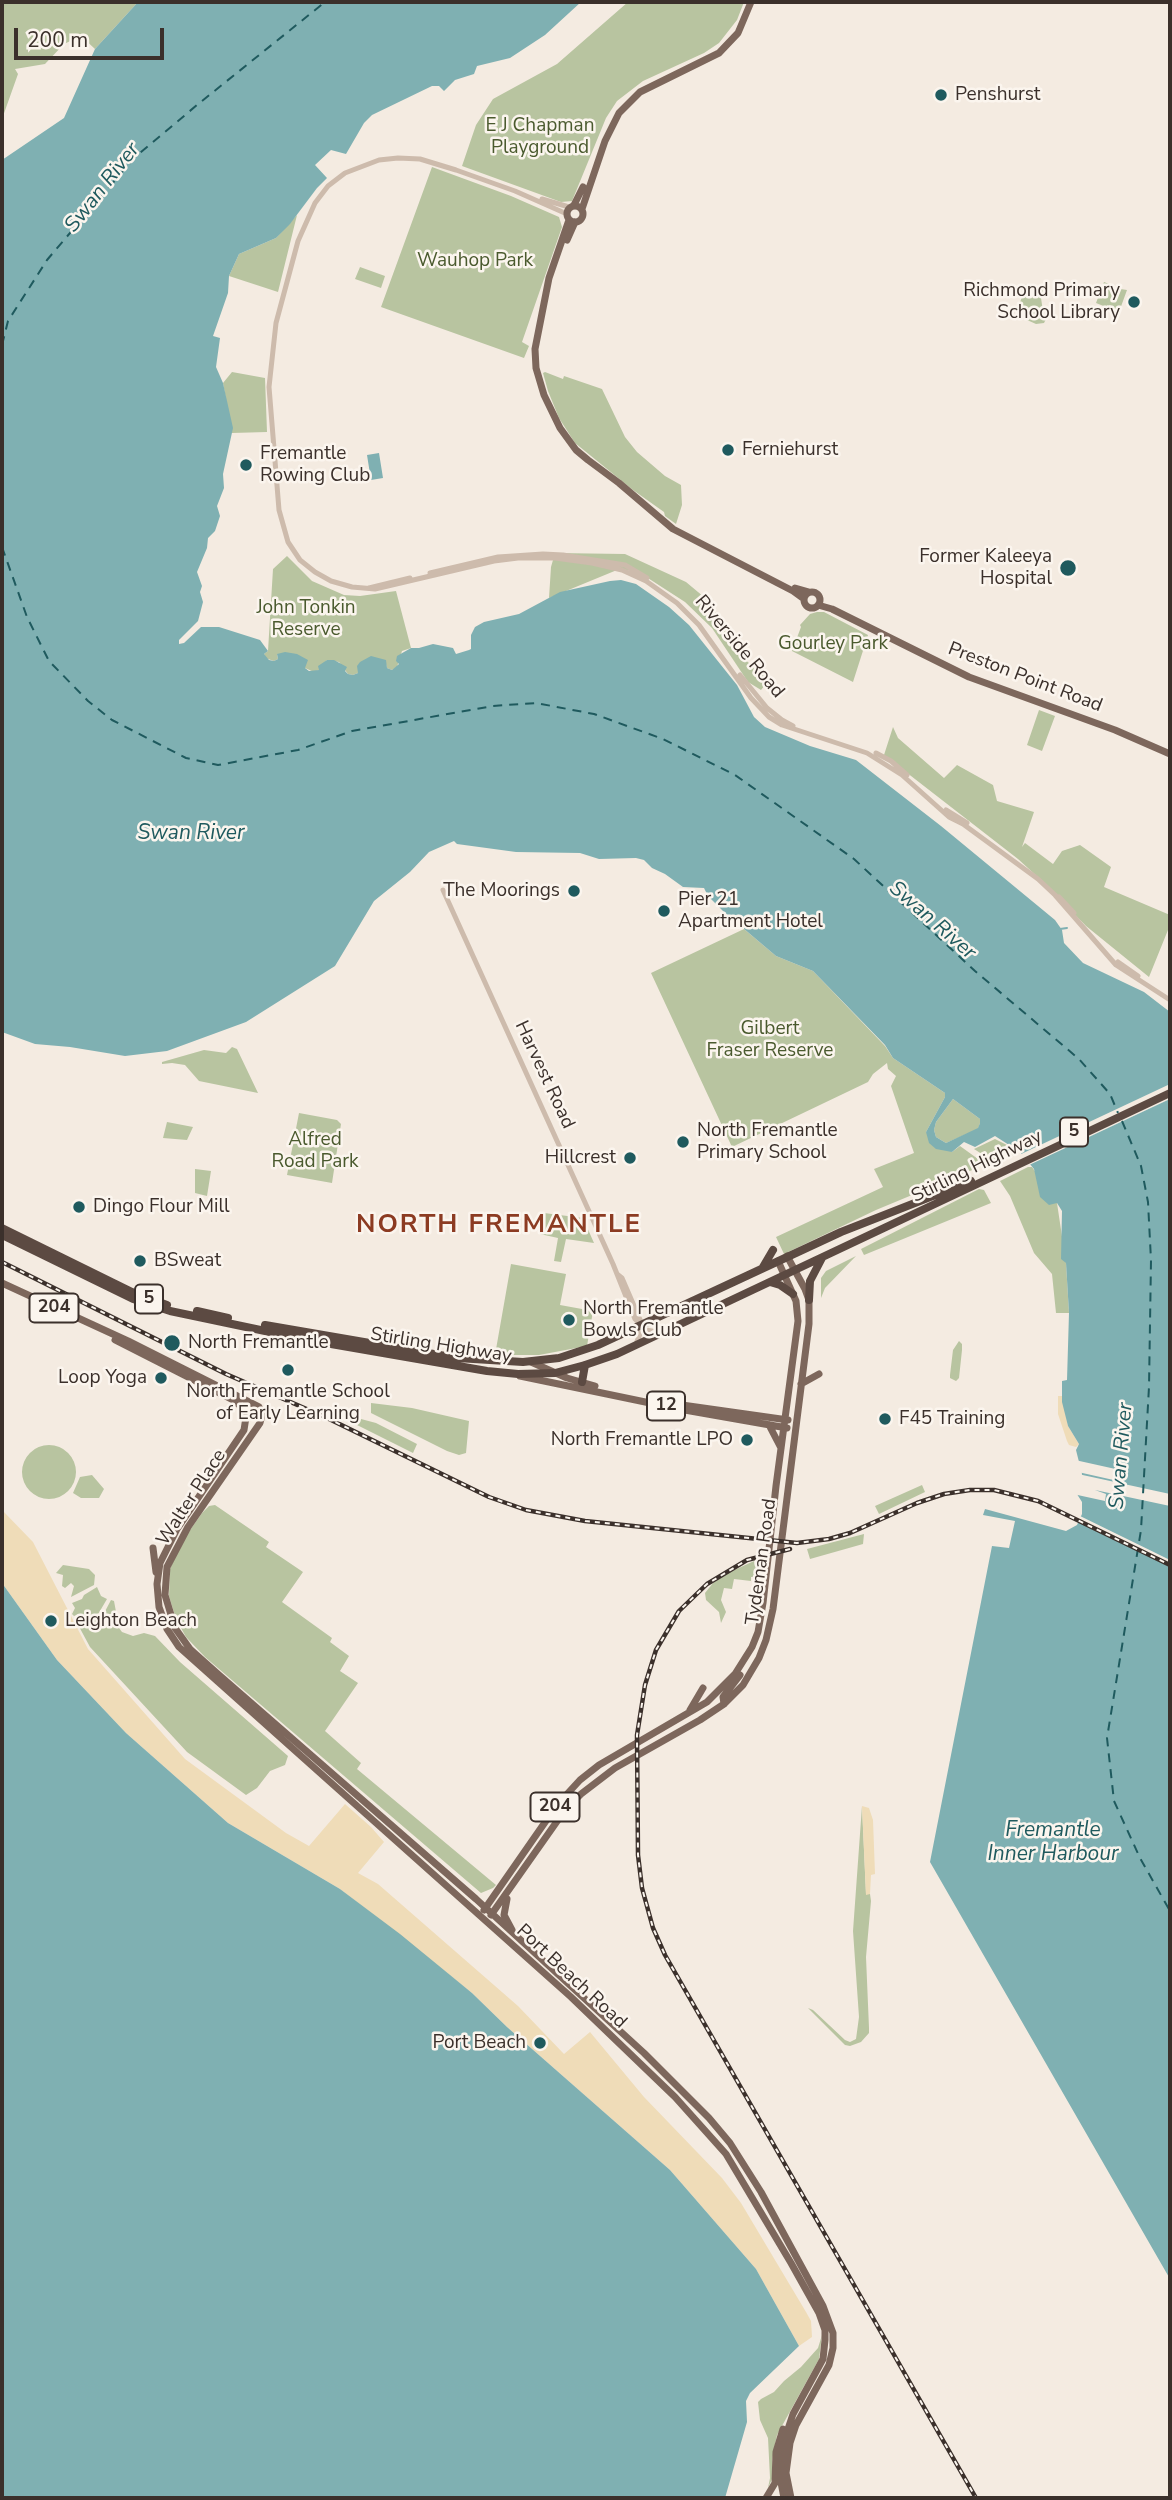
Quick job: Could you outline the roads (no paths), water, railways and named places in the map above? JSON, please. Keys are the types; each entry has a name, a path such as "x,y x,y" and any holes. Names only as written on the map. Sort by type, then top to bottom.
{"highway":[{"name":"Stirling Highway","path":"2,1235 153,1307 308,1340 507,1373 555,1373 636,1346 1170,1087"},
{"name":"Stirling Highway","path":"2,1228 132,1292 171,1306 403,1351 484,1361 531,1362 576,1354 841,1231 979,1180 1170,1093"},
{"path":"761,1269 773,1251"},
{"path":"808,1300 810,1280 822,1258"},
{"path":"770,1282 793,1294"},
{"path":"582,1382 585,1365"}],"main road":[{"name":"Preston Point Road","path":"571,214 582,218 582,209 605,141 619,113 640,92 719,53 738,33 749,2"},
{"name":"Preston Point Road","path":"749,2 735,29 718,49 645,85 618,107 602,136 571,214 551,284 539,345 540,363 548,393 568,434 585,453 674,525 795,588 806,596 809,607 819,602"},
{"path":"571,214 582,209"},
{"name":"Preston Point Road","path":"806,596 816,593 819,602 970,677 1130,736 1170,754"},
{"name":"Tydeman Road","path":"486,1915 508,1892 565,1810 581,1794 615,1768 701,1720 724,1704 748,1677 766,1640 773,1609 809,1324 808,1300 788,1256"},
{"name":"Tydeman Road","path":"486,1915 551,1813 580,1780 599,1765 685,1716 717,1694 735,1674 758,1632 798,1321 793,1294 778,1261"},
{"name":"204","path":"2,1283 106,1333"},
{"name":"Walter Place","path":"106,1333 247,1399 262,1410 260,1423 182,1536 167,1567"},
{"name":"Walter Place","path":"106,1333 124,1346 233,1400 243,1408 246,1417 244,1430 164,1551"},
{"name":"12","path":"531,1362 582,1382 680,1405 795,1425"},
{"name":"12","path":"507,1373 769,1425 784,1423"},
{"path":"801,1384 819,1374"},
{"path":"769,1425 781,1448"},
{"path":"153,1548 157,1576"},
{"name":"Port Beach Road","path":"164,1551 157,1576 158,1601 161,1616 178,1647 264,1725 486,1915 514,1933 644,2053 720,2130 761,2192 828,2316 834,2341 832,2357 824,2376 796,2425 790,2443 786,2498"},
{"name":"Port Beach Road","path":"167,1567 167,1607 175,1628 190,1649 486,1915 676,2097 715,2140 739,2173 819,2313 825,2330 823,2359 793,2414 781,2455 780,2477 786,2498"},
{"path":"724,1704 723,1697 743,1671 748,1654"},
{"path":"685,1716 704,1688"},
{"path":"508,1892 504,1912 514,1933"},
{"path":"766,2498 775,2483 777,2444 793,2414"}],"street":[{"name":"Riverside Road","path":"571,214 515,191 427,161 398,158 379,160 356,167 328,186 306,219 276,323 271,356 269,396 278,509 285,534 300,560 319,575 340,585 369,588 513,554 563,555 630,566 682,603 774,715 793,725 854,744 891,761 948,811 963,819 1040,878 1118,962 1170,998"},
{"name":"Harvest Road","path":"443,890 617,1274 622,1278 641,1326"},
{"path":"636,1346 641,1326 662,1333"}],"water":[{"name":"Swan River","path":"138,2 581,2 545,35 510,58 477,66 474,74 455,80 444,91 439,86 432,86 372,115 364,123 346,154 331,150 315,165 327,178 290,224 276,238 239,254 229,276 228,293 213,336 220,338 216,367 223,383 233,428 223,474 224,488 217,506 220,516 215,531 208,538 207,548 197,572 202,586 200,592 203,602 198,621 179,640 179,644 184,643 201,627 219,627 260,640 268,651 264,654 269,660 278,659 277,654 285,652 297,654 308,660 305,668 309,671 319,670 318,666 327,660 334,660 347,667 345,671 353,675 358,673 357,666 360,662 371,656 386,660 387,668 392,670 399,664 396,661 397,656 411,648 433,644 453,648 456,654 469,650 475,627 484,622 519,614 560,592 610,581 621,580 636,584 689,625 737,685 754,717 765,727 810,746 856,760 1055,920 1062,930 1064,943 1083,963 1144,992 1170,1012 1170,2279 930,1862 992,1546 1009,1548 1015,1521 983,1515 985,1509 1066,1531 1077,1525 1082,1514 1082,1502 1075,1491 1080,1488 1082,1474 1076,1450 1079,1444 1068,1426 1062,1402 1062,1381 1067,1380 1069,1313 1066,1263 1061,1259 1062,1211 1057,1203 1049,1205 1040,1197 1034,1169 1020,1152 995,1136 975,1147 964,1142 952,1152 936,1149 929,1143 926,1132 945,1093 893,1058 885,1045 813,971 776,956 724,912 704,888 683,887 644,860 636,858 599,859 580,853 516,852 457,844 454,841 429,852 410,872 374,901 335,966 246,1022 167,1051 125,1056 35,1044 2,1032 2,160 64,118 95,49","holes":["953,1099 980,1119 978,1128 946,1143 936,1137 936,1122"]},
{"path":"379,453 383,478 371,480 367,455"},
{"path":"2,1583 57,1660 126,1733 228,1823 340,1889 472,1993 670,2170 756,2269 799,2346 750,2393 746,2401 747,2422 725,2498 2,2498"}],"waterway":[{"path":"1060,929 1067,928"}],"railway":[{"path":"2,1262 226,1374 325,1417 489,1497 526,1510 585,1521 797,1543 850,1533 944,1494 994,1490 1038,1501 1170,1565"},
{"path":"790,1549 747,1560 707,1584 679,1611 656,1650 645,1685 637,1735 638,1855 642,1888 653,1928 665,1955 976,2498"}],"place":[{"name":"Penshurst","path":"941,95"},
{"name":"Richmond Primary School Library","path":"1134,302"},
{"name":"Ferniehurst","path":"728,450"},
{"name":"Fremantle Rowing Club","path":"246,465"},
{"name":"Former Kaleeya Hospital","path":"1068,568"},
{"name":"The Moorings","path":"574,891"},
{"name":"Pier 21 Apartment Hotel","path":"664,911"},
{"name":"North Fremantle Primary School","path":"683,1142"},
{"name":"Hillcrest","path":"630,1158"},
{"name":"Dingo Flour Mill","path":"79,1207"},
{"name":"BSweat","path":"140,1261"},
{"name":"North Fremantle Bowls Club","path":"569,1320"},
{"name":"North Fremantle","path":"172,1343"},
{"name":"North Fremantle School of Early Learning","path":"288,1370"},
{"name":"Loop Yoga","path":"161,1378"},
{"name":"F45 Training","path":"885,1419"},
{"name":"North Fremantle LPO","path":"747,1440"},
{"name":"Leighton Beach","path":"51,1621"},
{"name":"Port Beach","path":"540,2043"}],"district":[{"name":"NORTH FREMANTLE","path":"499,1226"}],"park label":[{"name":"E J Chapman Playground","path":"540,137"},
{"name":"Wauhop Park","path":"475,261"},
{"name":"John Tonkin Reserve","path":"306,619"},
{"name":"Gourley Park","path":"833,644"},
{"name":"Gilbert Fraser Reserve","path":"770,1040"},
{"name":"Alfred Road Park","path":"315,1151"}],"water label":[{"name":"Fremantle Inner Harbour","path":"1053,1843"}]}
